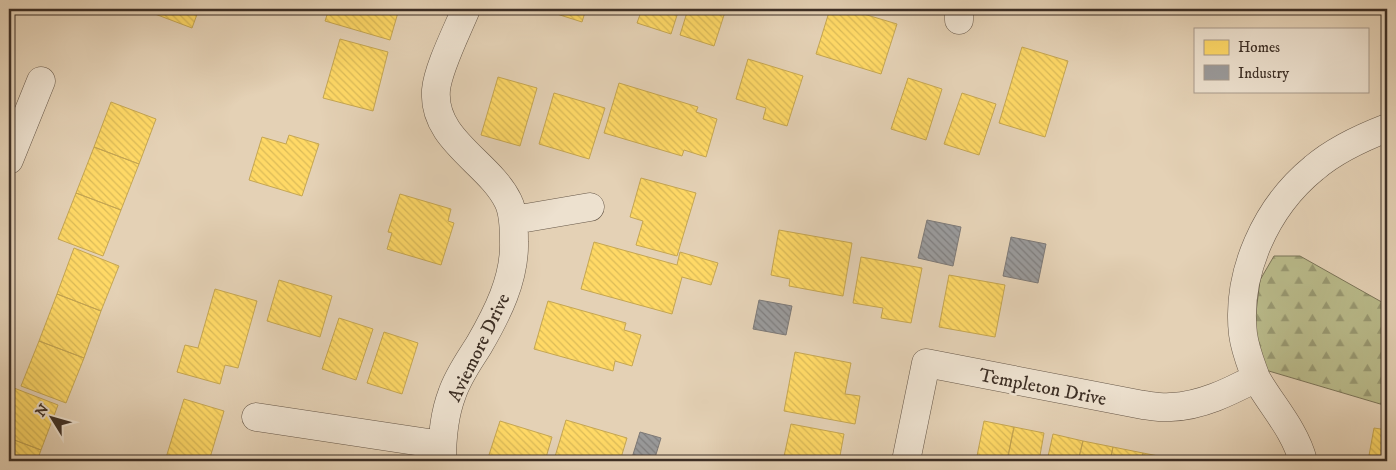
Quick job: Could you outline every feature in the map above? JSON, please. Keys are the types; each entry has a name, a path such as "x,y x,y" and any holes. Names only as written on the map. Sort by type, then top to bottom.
{"street":[{"name":"Aviemore Drive","path":"256,418 442,453 446,418 452,395 462,372 494,319 505,294 514,245 514,220 509,202 497,185 450,134 442,121 437,105 436,90 440,73 466,9"},
{"path":"9,160 41,81"},
{"path":"1304,461 1295,439 1265,394 1248,358 1243,336 1244,288 1262,235 1281,202 1293,187 1314,168 1360,139 1387,128"},
{"path":"514,220 590,207"},
{"name":"Templeton Drive","path":"906,461 926,362 1143,405 1170,407 1200,402 1227,394 1256,378"}],"green space":[{"path":"1274,256 1300,256 1387,305 1387,406 1262,369 1254,329 1260,280"}],"building: Homes":[{"path":"148,9 199,9 192,28 147,11"},
{"path":"329,9 399,9 390,40 325,21"},
{"path":"541,9 586,9 582,22"},
{"path":"642,9 679,9 671,34 637,23"},
{"path":"688,9 726,9 714,46 680,35"},
{"path":"830,9 847,9 897,24 881,74 816,54"},
{"path":"340,39 388,52 373,111 323,98"},
{"path":"1022,47 1068,61 1045,137 999,123"},
{"path":"748,59 803,76 787,126 763,119 766,108 736,99"},
{"path":"498,77 537,88 520,146 481,135"},
{"path":"908,78 942,89 926,140 891,129"},
{"path":"619,83 698,107 696,112 717,119 706,157 684,150 682,156 604,133"},
{"path":"554,93 605,108 589,159 539,144"},
{"path":"962,93 996,104 979,155 944,144"},
{"path":"111,102 156,119 139,164 94,147"},
{"path":"289,135 319,144 302,196 249,180 262,137 286,144"},
{"path":"94,147 139,164 121,210 76,193"},
{"path":"641,178 696,193 677,256 636,245 643,221 630,217"},
{"path":"76,193 121,210 103,256 58,239"},
{"path":"400,194 451,209 448,221 454,223 441,265 387,249 392,233 388,232"},
{"path":"779,230 852,243 843,296 789,286 790,279 771,275"},
{"path":"594,242 677,265 680,252 718,263 711,285 682,277 672,314 581,289"},
{"path":"74,248 119,266 101,311 57,294"},
{"path":"861,257 922,268 911,323 881,318 883,308 853,303"},
{"path":"949,275 1005,285 995,337 939,327"},
{"path":"279,280 332,296 320,337 267,321"},
{"path":"215,289 257,301 238,368 225,365 220,384 177,372 185,345 198,348"},
{"path":"57,294 101,311 84,358 39,341"},
{"path":"548,301 626,323 624,330 641,335 632,366 615,361 613,371 534,349"},
{"path":"339,318 373,329 356,380 322,369"},
{"path":"384,332 418,343 402,394 367,383"},
{"path":"39,341 84,358 66,403 21,386"},
{"path":"795,352 851,363 845,394 860,396 855,424 784,411"},
{"path":"14,388 58,405 41,450 9,438 9,401"},
{"path":"184,399 224,411 209,461 165,461"},
{"path":"566,420 627,438 620,461 554,460"},
{"path":"500,421 552,437 545,461 487,461"},
{"path":"984,421 1014,427 1007,461 976,461"},
{"path":"791,424 844,434 839,461 783,461"},
{"path":"1014,427 1044,433 1039,461 1007,461"},
{"path":"1374,428 1387,430 1387,461 1368,461"},
{"path":"1053,434 1083,441 1078,461 1047,461"},
{"path":"9,438 41,450 37,461 9,461"},
{"path":"1083,441 1113,447 1110,461 1078,461"},
{"path":"1113,447 1143,453 1141,461 1110,461"},
{"path":"1143,453 1174,459 1173,461 1141,461"}],"building: Industry":[{"path":"927,220 961,227 953,266 918,258"},
{"path":"1011,237 1046,244 1038,283 1003,276"},
{"path":"759,300 792,306 786,335 753,329"},
{"path":"640,432 661,438 654,461 631,461"}]}
